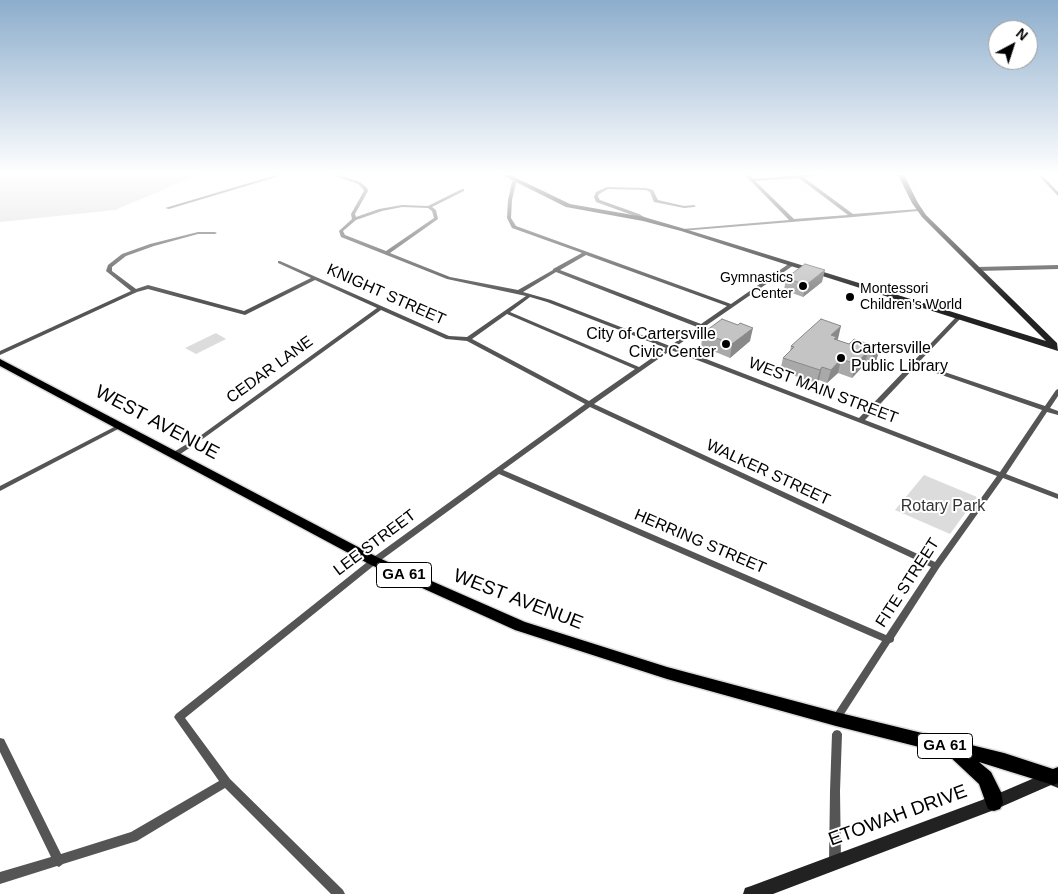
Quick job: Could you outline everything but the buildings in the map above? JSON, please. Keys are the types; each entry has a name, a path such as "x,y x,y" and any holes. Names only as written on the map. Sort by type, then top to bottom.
{"main road":[{"path":"631,217 683,230 1057,348"},
{"path":"925,217 1057,348"},
{"path":"1029,339 1037,337 1040,332"},
{"name":"WEST AVENUE","path":"0,362 374,561 477,608 557,638 837,726 948,747 1004,761 1056,778"},
{"path":"948,747 971,764 985,778 992,792 994,803"},
{"name":"ETOWAH DRIVE","path":"751,894 1056,778"}],"street":[{"path":"354,219 362,217"},
{"path":"386,253 436,217"},
{"path":"509,217 514,227 732,306"},
{"path":"640,217 644,219"},
{"path":"789,217 792,220"},
{"path":"683,230 842,217"},
{"name":"WEST MAIN STREET","path":"354,219 341,231 343,236 449,278 530,295 860,420 1058,498"},
{"path":"135,291 110,271 110,266 114,262 152,245 198,233 215,232"},
{"path":"519,292 586,253"},
{"name":"KNIGHT STREET","path":"280,262 448,338 468,339 589,404"},
{"name":"LEE STREET","path":"339,894 226,782 179,717 374,561 589,404 792,264"},
{"path":"976,269 1058,267"},
{"path":"555,270 702,327"},
{"path":"0,353 135,291 148,287 245,313 315,278"},
{"path":"468,339 530,295"},
{"name":"CEDAR LANE","path":"174,455 202,437 382,307"},
{"path":"506,312 639,370"},
{"path":"860,420 959,316"},
{"path":"915,364 1058,413"},
{"name":"FITE STREET","path":"837,726 936,566 1001,476 1058,391"},
{"name":"WALKER STREET","path":"589,404 936,566"},
{"path":"0,489 120,426"},
{"name":"HERRING STREET","path":"499,471 890,640"},
{"path":"835,862 834,791 837,726"},
{"path":"0,742 59,861"},
{"path":"0,878 134,836 226,782"}],"green space":[{"path":"0,217 51,217 0,222"},
{"path":"216,333 226,339 196,354 185,348"},
{"name":"Rotary Park","path":"924,475 977,497 950,534 895,510"}],"place":[{"name":"Gymnastics Center","path":"803,286"},
{"name":"Montessori Children's World","path":"850,297"},
{"name":"City of Cartersville Civic Center","path":"726,344"},
{"name":"Cartersville Public Library","path":"841,358"}]}
